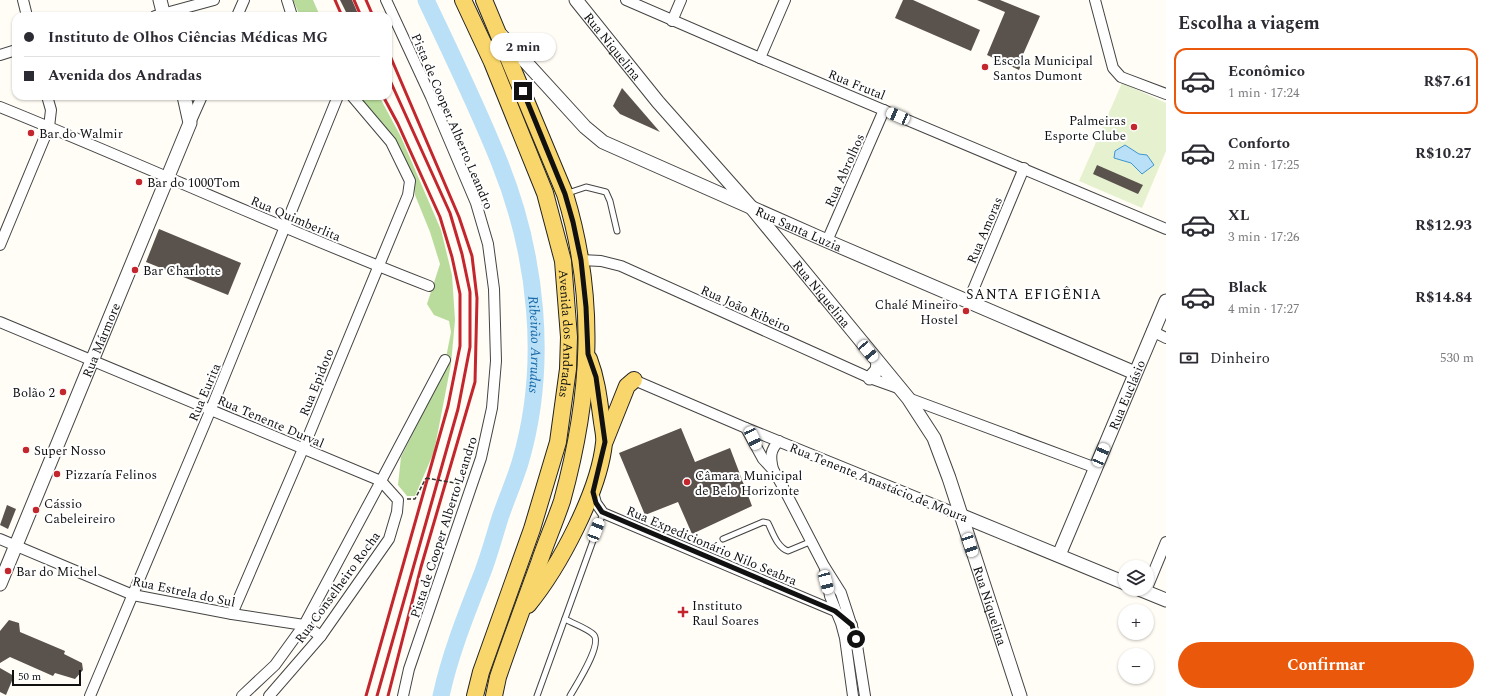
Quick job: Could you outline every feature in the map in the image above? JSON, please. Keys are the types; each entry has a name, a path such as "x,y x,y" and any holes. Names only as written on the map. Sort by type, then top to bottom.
{"main road":[{"name":"Avenida dos Andradas","path":"463,0 492,62 545,193 563,261 569,338 568,369 558,442 532,529 481,672 475,696"},
{"name":"Avenida dos Andradas","path":"484,0 565,194 581,260 586,307 588,354 580,424 563,494 498,677 494,696"},
{"path":"588,354 596,377 605,442"},
{"path":"519,616 543,587 564,550 593,492 605,442 627,386 634,380"}],"street":[{"path":"23,0 26,12"},
{"path":"160,0 161,12"},
{"path":"172,12 214,0"},
{"path":"239,12 244,0"},
{"path":"287,0 291,12"},
{"name":"Pista de Cooper Alberto Leandro","path":"386,0 392,12"},
{"name":"Rua Niquelina","path":"576,0 658,102 751,207 898,388 908,398 934,438 949,478 1020,696"},
{"name":"Rua Frutal","path":"626,0 672,21 1166,229"},
{"path":"672,21 681,0"},
{"path":"760,58 785,0"},
{"path":"1095,0 1113,68 1117,74 1121,77 1166,94"},
{"name":"Pista de Cooper Alberto Leandro","path":"392,13 431,97 476,203 488,244 494,289 496,361 492,408 481,458 410,669 403,696"},
{"name":"Rua Santa Luzia","path":"499,33 585,127 603,142 827,241 1135,373"},
{"path":"0,55 12,51"},
{"path":"0,245 49,127 51,110 48,100"},
{"path":"185,100 190,123"},
{"name":"Rua Mármore","path":"0,584 200,100"},
{"name":"Rua Eurita","path":"90,696 211,409 336,100"},
{"name":"Rua Epidoto","path":"232,614 303,449 408,195 410,181 391,142 355,100"},
{"name":"Rua Quimberlita","path":"0,107 169,177 285,229 429,286"},
{"name":"Rua Abrolhos","path":"827,241 884,110"},
{"name":"Rua Amoras","path":"968,302 1024,168"},
{"path":"784,248 782,238 783,230 790,226 797,227"},
{"name":"Rua João Ribeiro","path":"581,260 601,261 621,266 870,378 898,388"},
{"name":"Rua Euclásio","path":"1059,555 1152,331 1166,301"},
{"name":"Rua Tenente Durval","path":"0,322 381,481"},
{"path":"1152,331 1166,338"},
{"path":"304,626 445,360"},
{"path":"870,378 876,370 878,363"},
{"name":"Rua Tenente Anastácio de Moura","path":"634,380 746,428 1118,580"},
{"path":"908,398 1096,468"},
{"path":"746,428 763,459 774,471"},
{"path":"779,441 771,453 770,459 774,471 824,566 841,593 856,639 865,696"},
{"path":"381,481 398,500"},
{"path":"593,492 596,503 602,512"},
{"name":"Rua Conselheiro Rocha","path":"269,696 321,636 390,539 397,512 398,500"},
{"name":"Rua Expedicionário Nilo Seabra","path":"602,512 835,611 852,625"},
{"name":"Rua Estrela do Sul","path":"0,539 133,595 304,626 321,636"},
{"path":"1154,569 1166,542"},
{"path":"824,566 826,582 845,638 853,696"},
{"path":"1154,594 1166,600"},
{"name":"Rua Conselheiro Rocha","path":"242,696 275,665 304,626"}],"lane":[{"path":"565,194 586,187 606,192 610,201 617,231"},
{"path":"537,696 602,512"},
{"path":"723,539 763,522 768,523 778,544 785,550 788,551 812,542"},
{"path":"565,619 594,634 597,640 594,653 570,696"}],"path":[{"path":"398,500 415,499 426,478 462,484 468,461"}],"green space":[{"path":"293,0 313,0 318,12 298,12"},
{"name":"Palmeiras Esporte Clube","path":"1122,83 1166,103 1166,151 1142,208 1079,181"},
{"path":"361,100 381,100 401,137 441,230 452,275 455,320 451,364 434,452 415,496 407,496 398,485 401,457 443,373 451,332 449,321 434,315 427,304 440,264 430,232 415,195 413,177"}],"water":[{"path":"1125,145 1139,154 1147,155 1154,165 1142,174 1131,163 1114,158 1115,151"}],"building":[{"path":"340,0 352,0 357,12 346,12"},
{"path":"903,0 913,0 980,30 971,51 895,18"},
{"path":"977,0 1000,0 1040,16 1021,59 1023,60 1019,70 987,55 1005,12"},
{"path":"622,88 660,132 620,114 613,106"},
{"path":"1097,165 1143,185 1138,194 1093,174"},
{"path":"159,229 241,263 228,295 146,262"},
{"name":"Câmara Municipal de Belo Horizonte","path":"681,428 695,462 730,448 752,506 692,534 678,502 645,515 619,453"},
{"path":"7,505 16,509 8,529 0,525"},
{"path":"9,620 19,623 20,632 65,651 64,654 82,663 83,670 75,679 55,673 53,676 10,657 0,663 0,631"},
{"path":"0,668 14,676 6,695 0,692"}],"waterway":[{"name":"Ribeirão Arrudas","path":"426,0 482,120 512,197 530,272 535,310 536,349 534,388 529,426 520,463 500,518 485,567 464,620 441,696"}],"railway":[{"path":"335,0 340,12"},
{"path":"354,0 359,12"},
{"path":"366,0 371,12"},
{"path":"388,696 421,567 475,382 477,298 472,256 459,217 392,60"},
{"path":"377,696 458,409 470,347 470,292 462,254 450,213 392,85"},
{"path":"366,696 448,406 460,346 460,294 452,257 440,217 398,124 385,100"}],"place":[{"name":"Escola Municipal Santos Dumont","path":"985,67"},
{"name":"Palmeiras Esporte Clube","path":"1134,127"},
{"name":"Bar do Walmir","path":"31,133"},
{"name":"Bar do 1000Tom","path":"139,182"},
{"name":"Bar Charlotte","path":"135,270"},
{"name":"Chalé Mineiro Hostel","path":"966,311"},
{"name":"Bolão 2","path":"63,392"},
{"name":"Super Nosso","path":"26,450"},
{"name":"Pizzaría Felinos","path":"57,474"},
{"name":"Câmara Municipal de Belo Horizonte","path":"687,482"},
{"name":"Cássio Cabeleireiro","path":"36,510"},
{"name":"Bar do Michel","path":"8,571"},
{"name":"Instituto Raul Soares","path":"683,612"}],"district":[{"name":"SANTA EFIGÊNIA","path":"1034,294"}],"route":[{"path":"523,91 565,194 581,260 586,307 588,354 596,377 605,442 593,492 598,508 602,512 835,611 852,625 856,639"}]}
